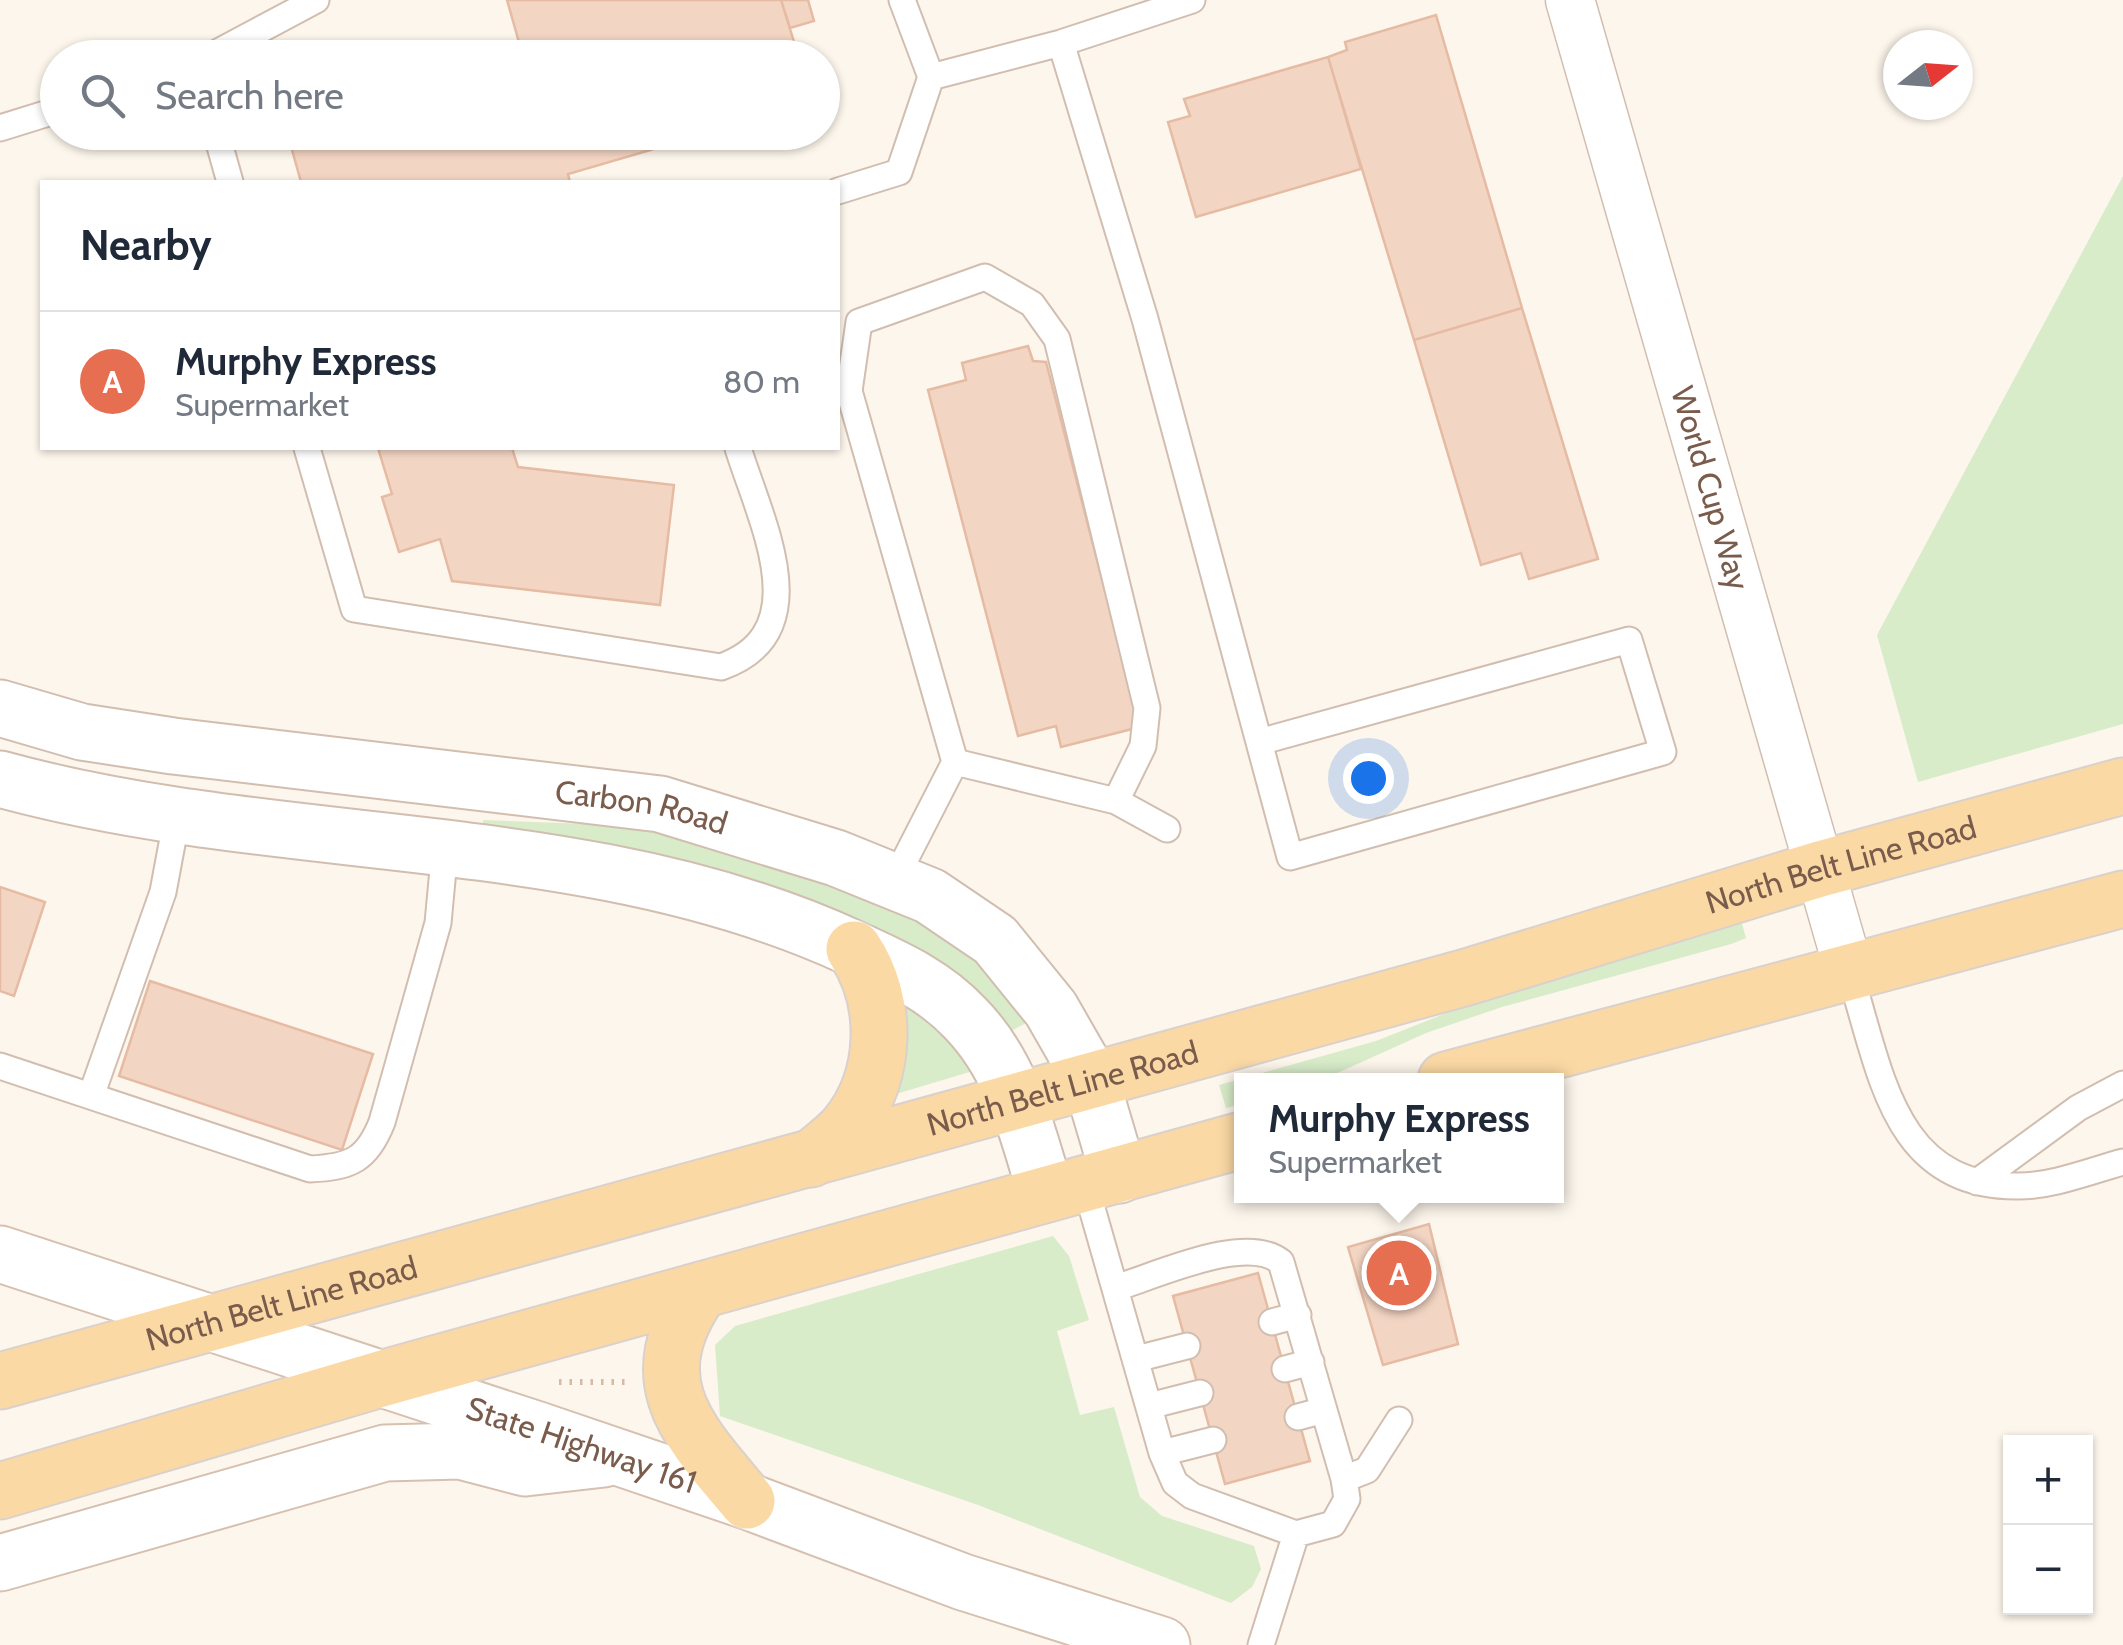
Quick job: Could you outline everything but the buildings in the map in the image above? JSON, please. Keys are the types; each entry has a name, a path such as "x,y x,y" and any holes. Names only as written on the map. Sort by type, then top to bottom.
{"main road":[{"name":"North Belt Line Road","path":"0,1382 811,1159 1017,1098 1467,977 1820,868 2123,786"},
{"path":"1473,1073 2123,899"},
{"path":"811,1159 847,1127 872,1078 880,1037 877,1001 871,975 854,949"},
{"path":"0,1491 384,1378 1234,1142"},
{"path":"701,1290 679,1331 673,1390 687,1430 747,1501"}],"street":[{"name":"World Cup Way","path":"1570,0 1850,974"},
{"name":"Carbon Road","path":"0,708 82,732 660,804 836,858 930,896 996,940 1052,1010 1090,1078 1084,1184"},
{"path":"177,817 186,747"},
{"name":"Carbon Road","path":"0,779 177,817 445,848 669,884 778,914 918,978 944,998 998,1059 1017,1098 1084,1184"},
{"name":"State Highway 161","path":"0,1254 384,1378 747,1501 963,1582 1162,1645"},
{"path":"0,1563 385,1454 460,1451 526,1468 616,1457"}],"lane":[{"path":"241,40 316,0"},
{"path":"840,190 899,172 931,77 902,0"},
{"path":"931,77 1060,43 1192,0"},
{"path":"1060,43 1145,318 1259,742 1290,857 1663,752 1629,640 1259,742"},
{"path":"0,128 40,116"},
{"path":"221,150 229,180"},
{"path":"894,881 955,762 849,390 859,322 985,277 1032,304 1058,339 1148,708 1144,746 1116,801"},
{"path":"308,450 354,610 721,667 749,657 771,628 780,588 739,450"},
{"path":"955,762 1116,801 1167,829"},
{"path":"91,1096 162,892 177,817"},
{"path":"0,1066 310,1170 360,1158 372,1148 382,1122 438,923 445,848"},
{"path":"1850,974 1901,1124 1916,1148 1936,1165 1977,1182 2044,1183 2123,1162"},
{"path":"1977,1182 2078,1108 2123,1084"},
{"path":"1084,1184 1167,1469 1184,1492 1296,1534 1333,1524 1348,1499 1281,1262 1257,1250 1242,1250 1115,1288"},
{"path":"1272,1322 1298,1314"},
{"path":"1136,1360 1187,1346"},
{"path":"1285,1369 1311,1362"},
{"path":"1149,1406 1200,1392"},
{"path":"1298,1416 1324,1410"},
{"path":"1344,1479 1367,1470 1399,1420"},
{"path":"1162,1453 1213,1440"},
{"path":"1261,1645 1296,1534"}],"path":[{"path":"549,1369 553,1382 642,1382"}],"green space":[{"path":"2123,176 2123,724 1918,782 1877,635"},
{"path":"483,820 639,826 712,839 919,915 982,955 1028,1022 1011,1031 957,974 935,958 807,902 670,863 483,831"},
{"path":"1741,920 1746,938 1502,1007 1426,1033 1337,1073 1262,1073 1376,1041 1525,982"},
{"path":"903,992 935,1013 973,1071 896,1094 908,1027"},
{"path":"1234,1081 1234,1106 1226,1108 1219,1085"},
{"path":"1053,1236 1069,1256 1089,1320 1057,1331 1080,1415 1114,1407 1140,1497 1162,1516 1254,1546 1261,1569 1252,1587 1231,1603 978,1505 720,1416 715,1345 735,1326"}],"place":[{"name":"Murphy Express","path":"1399,1273"}]}
